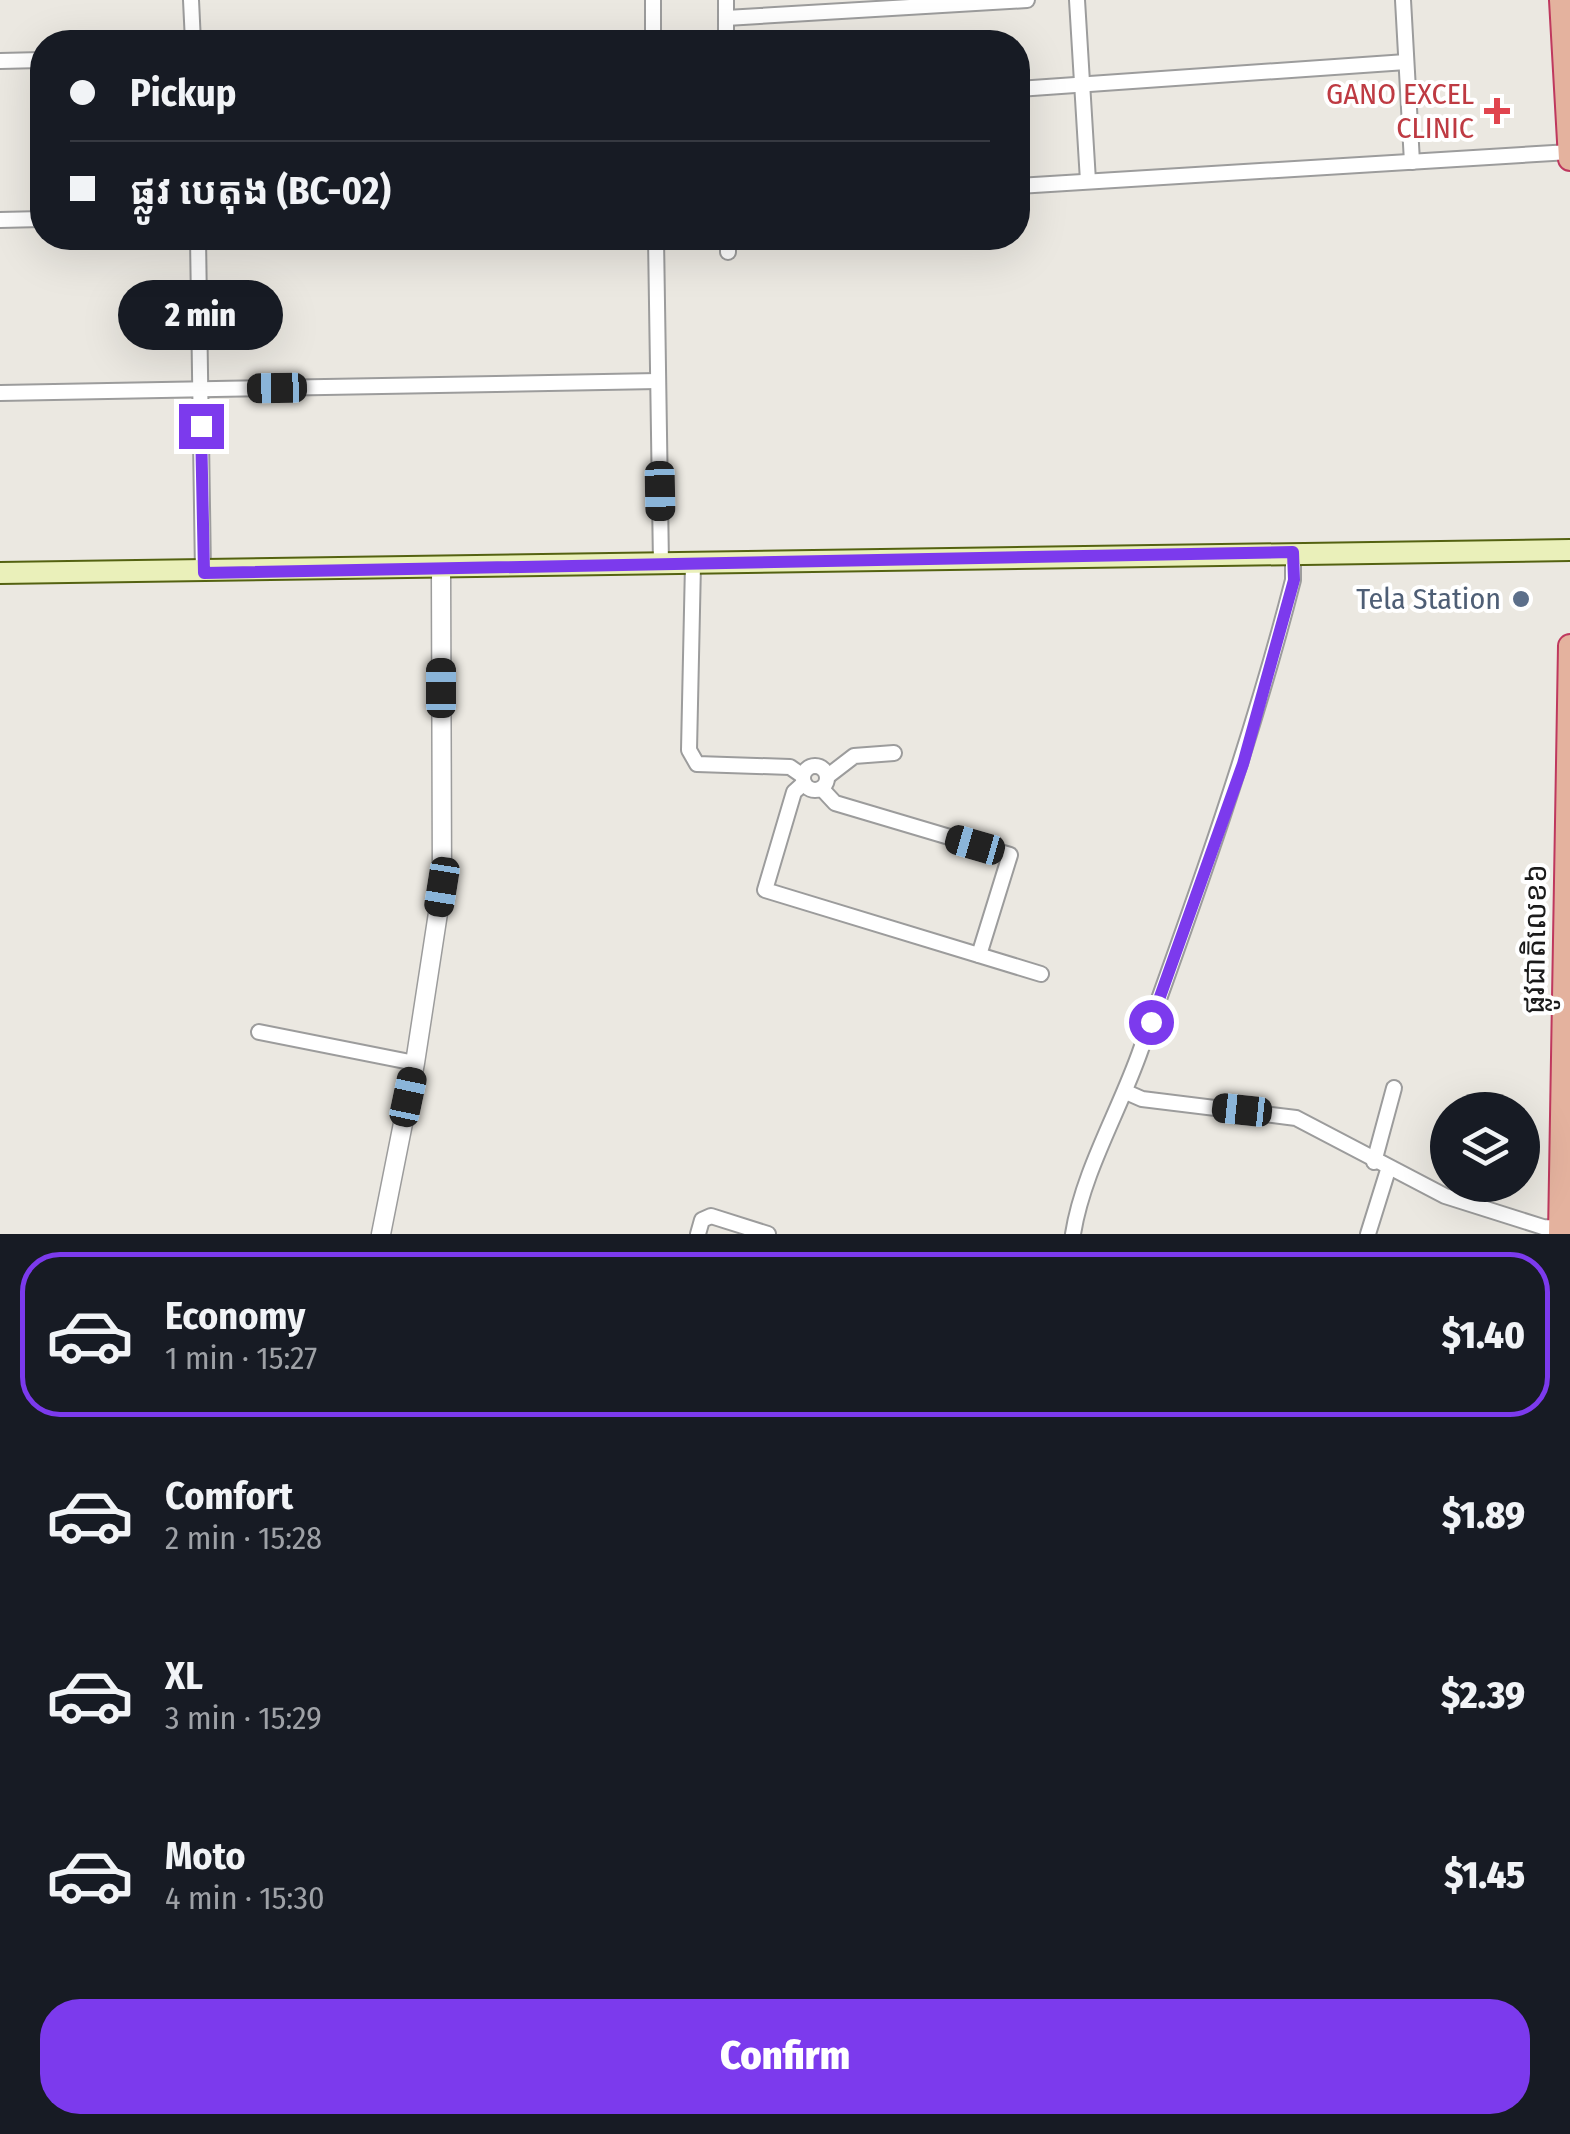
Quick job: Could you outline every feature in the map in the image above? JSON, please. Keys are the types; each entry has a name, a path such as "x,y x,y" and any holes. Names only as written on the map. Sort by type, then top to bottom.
{"highway":[{"path":"1561,0 1570,156"},
{"name":"ផ្លូវជាតិលេខ៦","path":"1563,1230 1570,646"}],"main road":[{"path":"0,573 1570,550"}],"street":[{"path":"192,0 192,30"},
{"path":"652,0 653,30"},
{"path":"726,0 726,30"},
{"path":"726,18 1027,0"},
{"path":"1077,0 1088,182"},
{"path":"1402,0 1412,162"},
{"path":"0,61 30,60"},
{"path":"1030,87 1406,62"},
{"path":"1030,185 1570,156"},
{"path":"0,220 30,219"},
{"path":"198,250 204,573"},
{"path":"656,250 661,564"},
{"path":"0,394 658,381"},
{"path":"1073,1234 1077,1209 1126,1092 1243,764 1294,580 1293,552"},
{"path":"693,564 689,750 697,764 790,768 812,791 854,756 894,753"},
{"path":"381,1234 415,1062 442,887 441,568"},
{"path":"979,955 1010,855 835,804 816,766 794,792 766,890 979,955 1042,974"},
{"path":"258,1032 415,1062"},
{"path":"1368,1234 1394,1088"},
{"path":"1126,1092 1142,1099 1296,1118 1444,1196 1563,1230"},
{"path":"698,1234 702,1220 711,1216 768,1234"}],"place":[{"name":"GANO EXCEL CLINIC","path":"1497,111"},
{"name":"Tela Station","path":"1521,599"}],"route":[{"path":"201,426 204,573 1293,552 1294,580 1243,764 1151,1022"}]}
